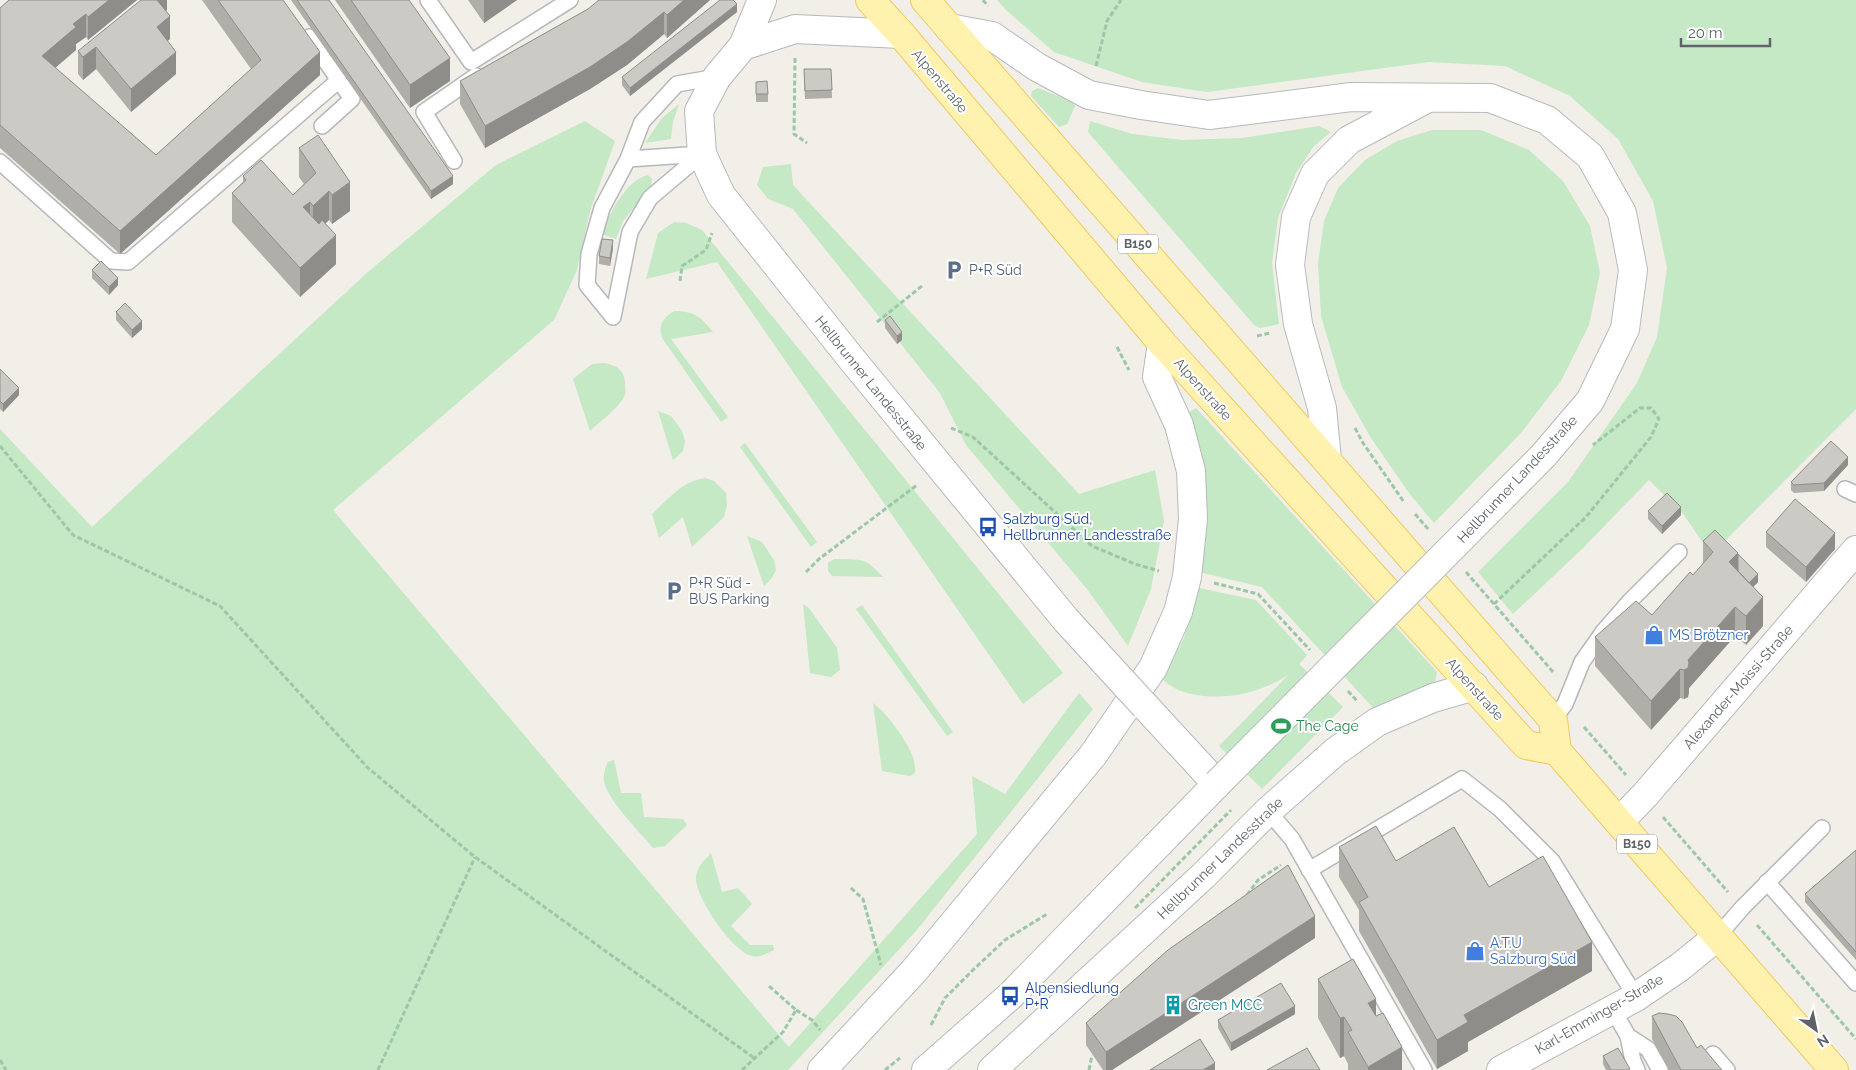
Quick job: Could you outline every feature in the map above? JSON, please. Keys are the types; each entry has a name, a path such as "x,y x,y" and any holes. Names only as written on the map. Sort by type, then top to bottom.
{"main road":[{"name":"Hellbrunner Landesstraße","path":"762,0 743,46 717,77 699,111 702,154 721,195 850,358 1066,620 1217,784"},
{"name":"Alpenstraße","path":"870,0 901,34 1162,343 1526,745 1557,751"},
{"name":"B150","path":"925,0 1553,720"},
{"name":"Hellbrunner Landesstraße","path":"926,1070 1010,996 1217,784 1543,456 1590,401 1625,329 1633,270 1622,213 1590,156 1547,120 1490,98 1351,97 1209,116 1141,106 1089,94 1037,67 992,36 949,28"},
{"path":"743,46 795,29 901,34"},
{"name":"Hellbrunner Landesstraße","path":"1327,460 1322,408 1298,324 1290,265 1296,217 1315,174 1349,140 1429,97"},
{"path":"822,1070 914,971 1093,755 1153,668 1178,612 1186,577 1193,519 1191,471 1179,425 1157,377 1162,343"},
{"name":"Alexander-Moissi-Straße","path":"1618,822 1644,795 1856,550"},
{"name":"Hellbrunner Landesstraße","path":"992,1070 1203,876 1268,811 1335,752 1377,722 1433,698 1474,686"},
{"path":"1553,720 1557,751"},
{"name":"B150","path":"1557,751 1834,1070"},
{"name":"Karl-Emminger-Straße","path":"1501,1070 1624,1003 1680,967 1718,936"}],"lane":[{"path":"428,0 479,74 424,112 454,161"},
{"path":"472,62 570,0"},
{"path":"299,24 352,99 322,126"},
{"path":"702,154 650,198 630,232 612,317 587,285 590,254 602,208 628,159 642,122 677,84 717,77"},
{"path":"0,162 111,261 128,262 338,80"},
{"path":"628,159 702,154"},
{"path":"1553,720 1564,704 1582,662 1603,632 1631,600 1679,552"},
{"path":"1309,870 1462,779 1500,809 1552,861 1624,1003 1632,1061 1638,1070"},
{"path":"1268,811 1292,839 1424,1070"},
{"path":"1718,936 1767,882 1822,828"},
{"path":"1767,882 1856,983"},
{"path":"1628,1036 1648,1049 1660,1070"},
{"path":"1713,1054 1727,1070"}],"path":[{"path":"983,0 993,11"},
{"path":"1095,74 1107,21 1121,0"},
{"path":"796,52 794,134 807,143"},
{"path":"680,282 682,266 706,250 712,233"},
{"path":"877,322 922,286"},
{"path":"1117,347 1129,371"},
{"path":"1494,604 1586,517 1651,437 1659,419 1651,408 1640,408 1589,447 1594,438"},
{"path":"0,446 74,535 220,606 368,768 475,857 754,1058"},
{"path":"806,572 819,559 917,485"},
{"path":"1242,902 1258,880 1299,853"},
{"path":"378,1070 475,857"},
{"path":"851,888 863,899 882,970"},
{"path":"930,1028 945,998 974,969 1005,940 1049,912"},
{"path":"769,986 796,1010 812,1020 825,1036"},
{"path":"742,1070 783,1032 796,1010"},
{"path":"885,1070 905,1053"},
{"path":"1089,1070 1092,1055"},
{"path":"0,1060 6,1070"}],"green space":[{"path":"997,0 1856,0 1856,409 1711,555 1684,515 1649,480 1582,549 1513,614 1478,572 1568,482 1637,383 1657,337 1667,268 1653,201 1618,139 1570,96 1505,66 1429,62 1207,92 1142,82 1054,52"},
{"path":"1038,88 1073,102 1075,106 1067,124 1059,127 1031,96 1032,91"},
{"path":"679,104 673,122 671,139 645,143 662,118"},
{"path":"585,121 615,141 590,211 577,270 554,320 333,510 789,1047 977,834 972,776 1005,794 1079,693 1093,709 916,931 788,1070 0,1070 0,429 92,527 369,271 496,165"},
{"path":"1090,121 1132,134 1182,140 1242,138 1319,126 1331,132 1314,146 1296,173 1278,218 1272,263 1279,324 1260,328 1254,325 1088,132"},
{"path":"1432,130 1481,130 1529,150 1563,181 1590,226 1600,273 1589,325 1561,381 1521,433 1434,523 1409,493 1371,438 1342,387 1321,316 1318,264 1324,221 1338,188 1365,160 1397,141"},
{"path":"791,164 793,185 1079,494 1155,470 1164,521 1151,589 1128,646 1087,589 966,445 940,393 793,209 768,199 757,185 763,167"},
{"path":"648,175 652,179 651,186 623,221 616,239 602,234 619,199 640,178"},
{"path":"674,222 686,223 702,230 1063,673 1023,704 717,262 646,279 658,233"},
{"path":"674,311 687,312 696,316 705,322 713,332 671,339 728,417 721,422 662,338 662,322"},
{"path":"604,363 615,366 621,371 625,382 625,393 620,403 590,431 573,379 592,364"},
{"path":"1196,408 1437,672 1435,682 1408,693 1376,711 1262,587 1199,572 1188,413"},
{"path":"658,411 671,416 682,431 685,441 683,451 673,460"},
{"path":"745,443 817,542 811,547 740,447"},
{"path":"705,478 714,481 726,493 727,505 724,517 692,547 683,517 659,538 652,514 683,487"},
{"path":"747,536 762,542 774,560 776,570 772,578 764,586"},
{"path":"834,559 861,560 871,565 883,577 832,576 828,571 828,563"},
{"path":"1199,588 1256,600 1307,655 1288,675 1263,688 1249,692 1220,697 1192,694 1174,688 1162,679 1184,638"},
{"path":"803,604 809,608 837,648 840,670 831,677 810,673"},
{"path":"862,605 953,732 947,736 856,609"},
{"name":"The Cage","path":"1299,664 1343,707 1262,789 1219,746"},
{"path":"873,703 891,721 908,746 915,767 915,773 910,776 882,771"},
{"path":"614,760 621,793 641,793 644,817 683,819 687,825 665,846 653,848 625,816 606,789 604,781 605,769 608,762"},
{"path":"711,853 722,892 738,888 752,904 731,926 750,945 773,945 774,950 758,956 752,956 744,952 726,935 709,911 698,888 696,875 703,862"}],"building":[{"path":"9,0 109,0 88,17 86,14 73,24 76,27 42,56 156,155 261,60 218,0 283,0 320,52 120,231 0,125 0,8"},
{"path":"141,0 157,0 170,16 157,27 176,52 131,89 96,47 83,57 78,51"},
{"path":"297,0 329,0 453,176 431,191"},
{"path":"351,0 409,0 450,58 410,85"},
{"path":"599,0 684,0 667,15 664,12 627,42 590,67 485,126 460,81 588,9"},
{"path":"720,0 733,0 737,4 630,88 622,77"},
{"path":"804,69 831,69 832,90 805,91"},
{"path":"767,81 768,94 756,94 756,82"},
{"path":"318,135 350,182 332,195 329,191 313,206 310,202 303,207 319,224 322,220 336,235 300,268 232,193 246,180 243,176 261,160 293,195 316,173 299,148"},
{"path":"602,239 613,240 610,258 599,256"},
{"path":"101,261 118,278 109,287 92,270"},
{"path":"125,303 142,321 132,330 116,312"},
{"path":"890,316 902,332 897,336 885,320"},
{"path":"0,369 19,388 3,404 0,401"},
{"path":"1831,441 1848,457 1824,483 1794,485 1791,482"},
{"path":"1667,493 1681,507 1662,526 1648,511"},
{"path":"1795,499 1835,533 1806,567 1766,532"},
{"path":"1715,530 1738,553 1729,562 1763,597 1746,616 1735,607 1688,660 1688,668 1680,669 1651,701 1595,637 1636,601 1652,615 1690,572 1693,575 1713,552 1703,541"},
{"path":"1738,554 1758,574 1749,583 1738,571"},
{"name":"A.T.U Salzburg Süd","path":"1376,826 1396,861 1454,827 1489,887 1543,856 1592,942 1464,1015 1468,1022 1437,1040 1359,902 1368,897 1339,847"},
{"path":"1856,850 1856,952 1805,894"},
{"name":"Green MCC","path":"1288,865 1315,916 1106,1052 1086,1023 1168,950"},
{"path":"1353,959 1376,999 1368,1003 1376,1016 1383,1013 1402,1047 1368,1067 1348,1032 1352,1030 1344,1017 1340,1018 1318,979"},
{"path":"1281,983 1295,1006 1231,1043 1218,1020"},
{"path":"1659,1013 1676,1016 1682,1022 1697,1048 1701,1045 1722,1070 1681,1070 1652,1016"},
{"path":"1200,1039 1215,1063 1203,1070 1150,1070"},
{"path":"1307,1048 1320,1070 1267,1070"},
{"path":"1618,1048 1630,1069 1611,1070 1603,1056"}],"place":[{"name":"P+R Süd","path":"954,270"},
{"name":"Salzburg Süd, Hellbrunner Landesstraße","path":"988,527"},
{"name":"P+R Süd - BUS Parking","path":"674,591"},
{"name":"MS Brötzner","path":"1654,635"},
{"name":"The Cage","path":"1281,726"},
{"name":"A.T.U Salzburg Süd","path":"1475,951"},
{"name":"Alpensiedlung P+R","path":"1010,996"},
{"name":"Green MCC","path":"1173,1005"}]}
